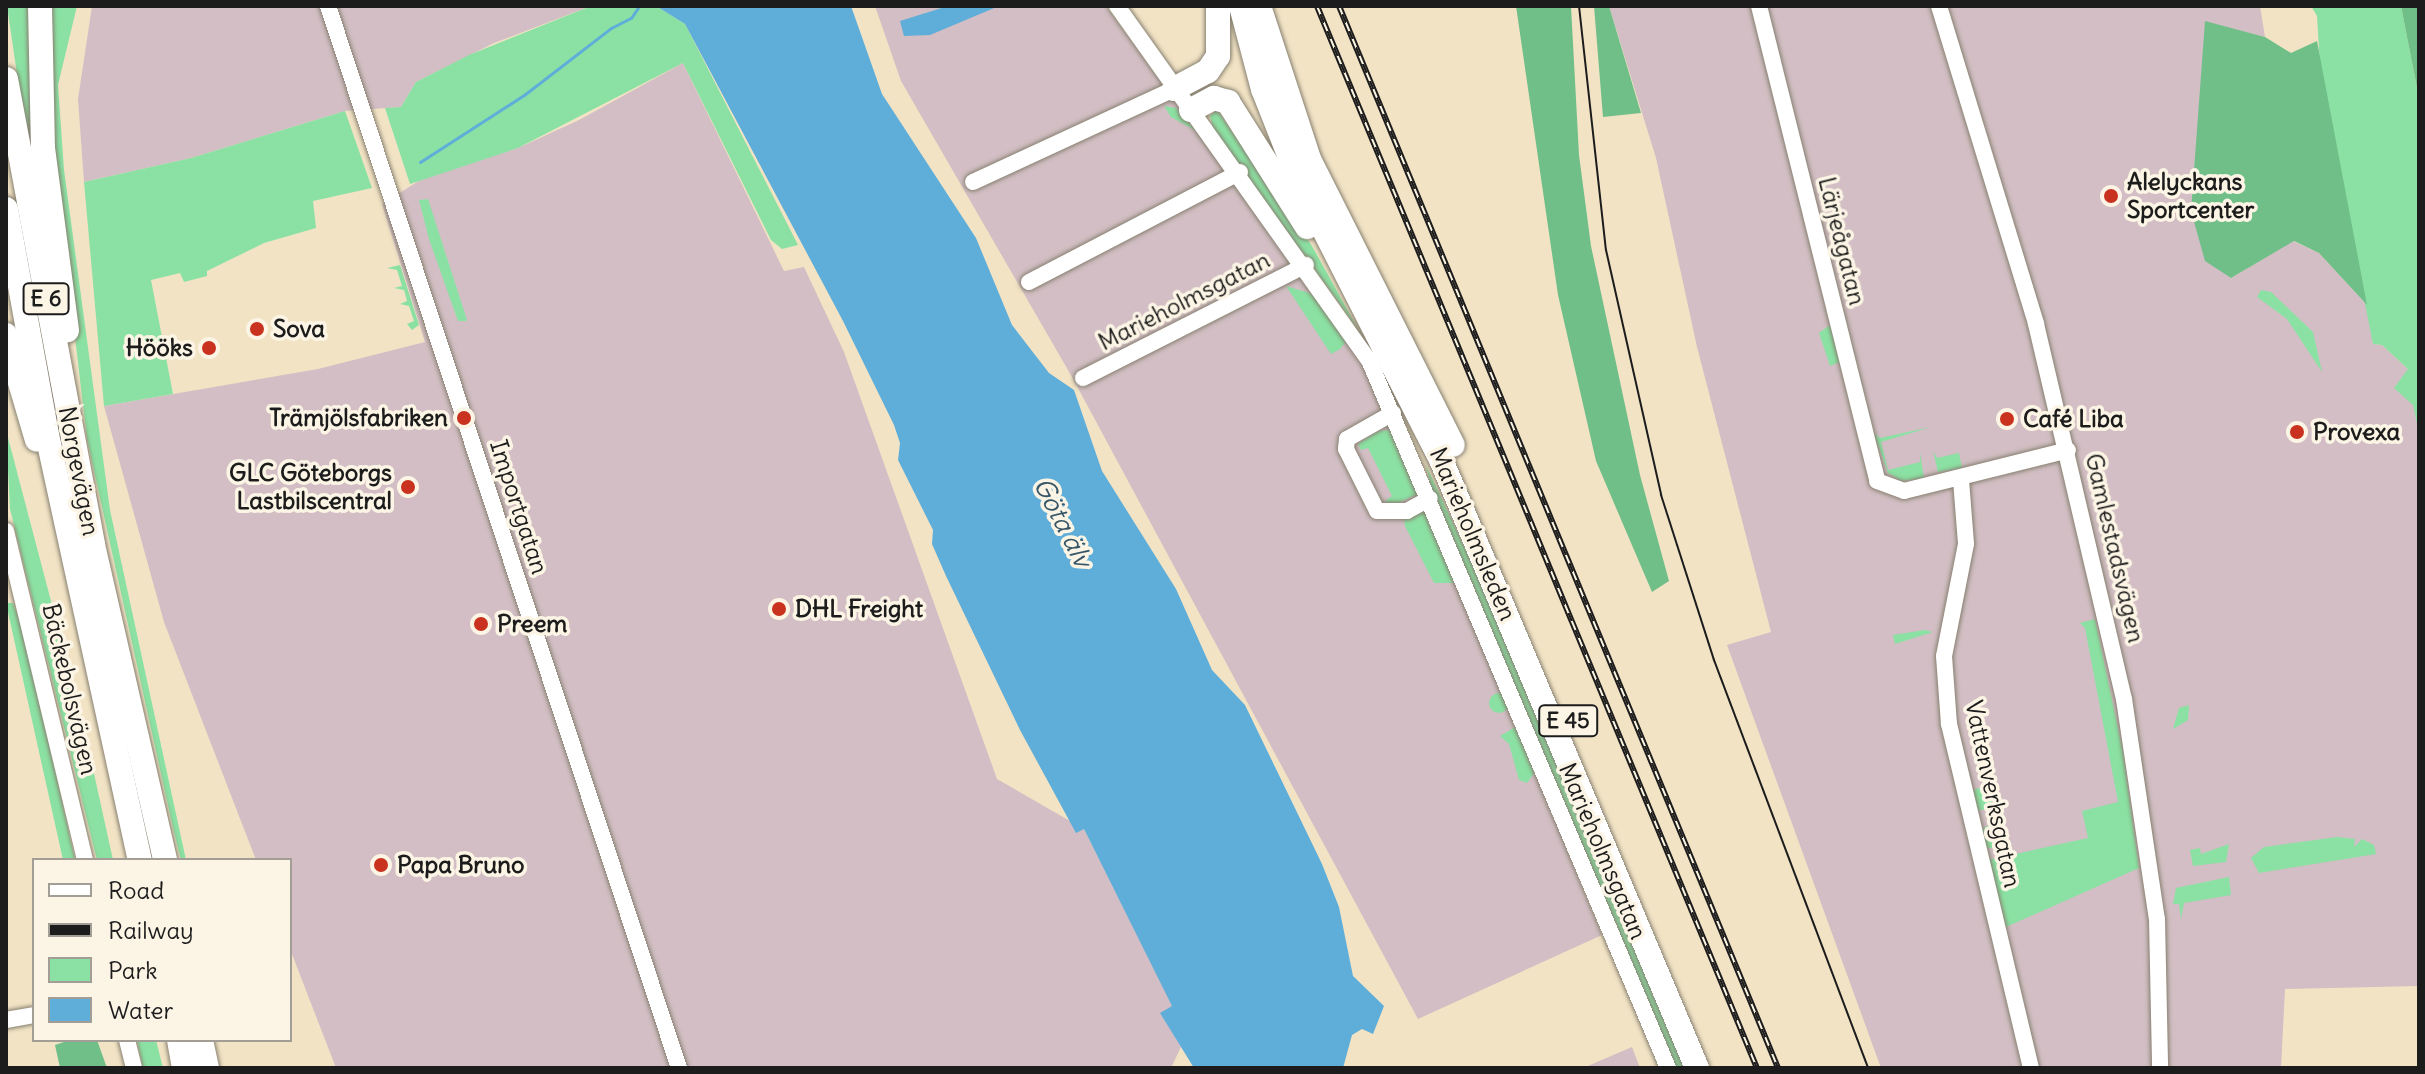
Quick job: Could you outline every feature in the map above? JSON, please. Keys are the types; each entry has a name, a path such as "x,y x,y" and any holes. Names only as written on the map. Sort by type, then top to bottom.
{"highway":[{"path":"43,6 38,44 50,210 89,476 93,545"},
{"path":"1174,89 1208,71 1218,56 1218,6"},
{"name":"Marieholmsleden","path":"1241,6 1281,137 1360,303 1442,462 1697,1068"},
{"name":"Marieholmsleden","path":"1259,6 1309,159 1453,446 1713,1068"},
{"name":"Norgevägen","path":"6,79 93,545 165,858"},
{"path":"1191,110 1214,98 1228,102 1360,303"},
{"name":"Norgevägen","path":"6,209 55,472 140,858"},
{"path":"6,335 32,432 55,472"},
{"path":"179,1042 184,1068"},
{"path":"201,1042 207,1068"}],"street":[{"name":"Importgatan","path":"328,6 679,1068"},
{"name":"Marieholmsgatan","path":"1117,6 1174,89 1240,172 1363,348 1430,498 1668,1068"},
{"name":"Lärjeågatan","path":"1759,6 1874,473 1882,486 1904,491 1961,480"},
{"name":"Gamlestadsvägen","path":"1939,6 2010,234 2068,450 2124,699 2145,819 2157,919 2160,1068"},
{"path":"973,182 1174,89"},
{"path":"1029,282 1240,172"},
{"name":"Marieholmsgatan","path":"1083,378 1306,265"},
{"path":"1393,413 1347,439 1346,449 1377,511 1407,511 1430,498"},
{"path":"1961,480 2068,450"},
{"name":"Vattenverksgatan","path":"1961,480 1966,544 1944,656 1949,724 2031,1068"},
{"name":"Bäckebolsvägen","path":"6,531 85,858"},
{"path":"6,1020 32,1015"},
{"path":"128,1042 134,1068"}],"shaded area":[{"path":"92,6 591,6 494,43 416,82 401,107 345,111 191,158 84,182 78,99"},
{"path":"875,6 1106,6 1369,370 1602,935 1418,1019 1072,377 901,81"},
{"path":"1609,6 2260,6 2265,37 2205,22 2231,278 2293,241 2319,253 2367,305 2373,344 2382,345 2408,369 2419,433 2419,986 2285,989 2281,1068 1881,1068 1727,645 1771,632 1697,347 1656,158"},
{"path":"683,63 784,271 804,267 844,352 997,779 1084,829 1173,1006 1161,1013 1181,1047 1171,1068 336,1068 292,954 292,858 255,858 164,622 104,406 318,369 425,342 382,204 425,177 518,148 579,120"},
{"path":"1632,1047 1640,1068 1583,1068"}],"green space":[{"path":"7,6 34,6 47,232 23,115"},
{"path":"51,6 77,6 58,85 64,170 110,510 186,858 180,858 173,828 87,439 46,90"},
{"path":"591,6 656,6 685,24 798,245 782,249 771,240 683,63 518,148 410,184 385,108 401,107 416,82 469,55"},
{"path":"1516,6 1571,6 1579,155 1591,246 1640,475 1669,581 1652,592 1596,461 1558,295"},
{"path":"1594,6 1609,6 1641,113 1603,117"},
{"path":"2311,6 2401,6 2419,98 2419,433 2413,405 2394,388 2408,369 2382,345 2373,344 2321,82 2317,16"},
{"path":"2401,6 2419,6 2419,98"},
{"path":"2205,21 2265,37 2291,53 2317,41 2367,305 2319,253 2294,241 2231,278 2205,261 2191,211"},
{"path":"1164,106 1176,108 1198,132 1171,117"},
{"path":"1217,110 1312,246 1403,410 1357,328 1213,128 1210,116"},
{"path":"345,111 372,188 313,201 316,228 264,243 207,271 207,276 184,282 180,273 151,280 173,394 104,406 84,182 191,158"},
{"path":"428,199 466,321 458,321 429,239 419,200"},
{"path":"400,265 419,325 412,330 407,324 414,321 409,306 400,304 407,301 404,290 394,288 402,286 397,270 387,268"},
{"path":"1286,286 1316,295 1348,339 1340,349 1331,354"},
{"path":"2261,290 2271,292 2313,332 2322,372 2287,319 2257,297"},
{"path":"1830,325 1840,362 1830,366 1819,333"},
{"path":"1931,427 1881,442 1888,470 1920,462 1920,453 1924,478 1902,481 1888,473 1874,433 1880,438"},
{"path":"6,430 82,719 113,858 97,858 10,509"},
{"path":"1391,430 1418,494 1393,505 1385,501 1392,496 1368,448 1361,450 1358,444 1378,431"},
{"path":"1933,451 1937,458 1959,453 1962,468 1938,472"},
{"path":"1426,465 1496,615 1688,1068 1675,1068 1432,491"},
{"path":"1424,511 1457,583 1434,583 1405,526 1404,519"},
{"path":"6,603 13,603 24,632 75,858 63,858"},
{"path":"2095,619 2123,752 2139,868 2006,927 1988,860 2088,838 2082,811 2118,802 2085,628 2080,623"},
{"path":"1925,630 1933,632 1895,644 1893,635"},
{"path":"1499,693 1506,696 1509,703 1506,710 1499,713 1492,710 1489,703 1492,696"},
{"path":"2189,705 2188,720 2173,729 2179,708"},
{"path":"1517,726 1535,772 1527,783 1519,780 1509,744 1500,736"},
{"path":"1981,788 1992,799 1981,810 1970,799"},
{"path":"1990,826 2001,837 1990,848 1979,837"},
{"path":"2337,837 2355,839 2354,847 2362,839 2374,845 2376,854 2259,873 2251,858 2264,847"},
{"path":"2229,844 2226,862 2193,866 2190,850 2200,848 2201,854"},
{"path":"2229,877 2231,895 2184,903 2181,919 2179,904 2173,904 2176,888"},
{"path":"98,1042 107,1068 60,1068 55,1045"},
{"path":"137,1042 156,1042 163,1068 143,1068"}],"water":[{"name":"Göta älv","path":"656,6 851,6 882,94 976,238 1012,325 1049,373 1074,390 1102,471 1176,589 1212,670 1245,705 1322,864 1339,907 1353,976 1384,1006 1373,1034 1362,1029 1352,1035 1343,1068 1194,1068 1160,1013 1172,1006 1084,829 1076,833 1020,730 946,576 932,544 933,530 898,460 900,443 894,425 843,321 685,24"},
{"path":"948,6 999,6 930,35 904,36 900,21"}],"waterway":[{"path":"420,162 524,95 611,28 631,18 639,6"}],"tram line":[{"path":"1579,6 1606,250 1661,495 1714,660 1868,1068"}],"railway":[{"path":"1317,6 1757,1068"},
{"path":"1339,6 1778,1068"}],"place":[{"name":"Alelyckans Sportcenter","path":"2111,196"},
{"name":"Sova","path":"257,329"},
{"name":"Hööks","path":"209,348"},
{"name":"Trämjölsfabriken","path":"464,418"},
{"name":"Café Liba","path":"2007,419"},
{"name":"Provexa","path":"2297,432"},
{"name":"GLC Göteborgs Lastbilscentral","path":"408,487"},
{"name":"DHL Freight","path":"779,609"},
{"name":"Preem","path":"481,624"},
{"name":"Papa Bruno","path":"381,865"}]}
